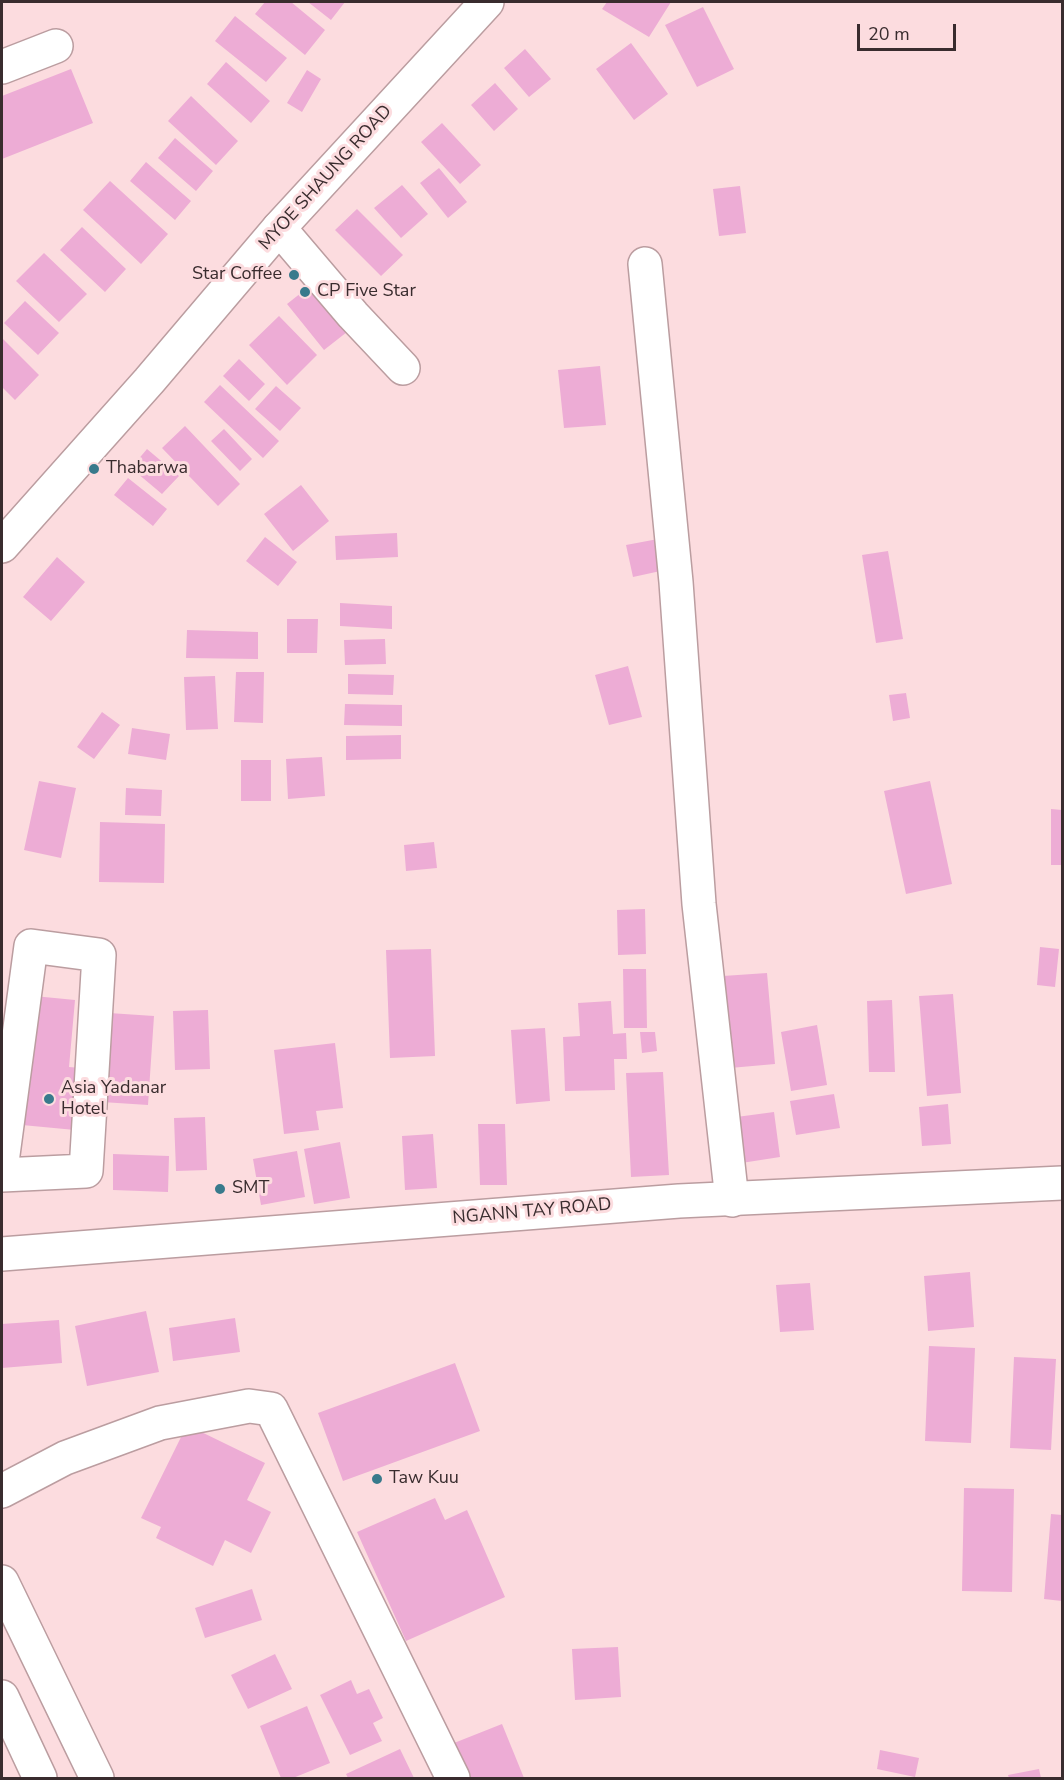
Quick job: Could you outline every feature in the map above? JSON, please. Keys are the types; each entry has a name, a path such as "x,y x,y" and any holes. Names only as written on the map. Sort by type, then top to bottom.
{"main road":[{"name":"MYOE SHAUNG ROAD","path":"2,546 149,381 279,228 487,2"},
{"path":"2,67 56,46"},
{"path":"279,228 353,315 403,368"},
{"path":"645,264 676,582 699,904 732,1200"},
{"path":"2,1162 31,946 99,955 86,1171 2,1175"},
{"name":"NGANN TAY ROAD","path":"2,1254 679,1201 1062,1183"},
{"path":"2,1491 65,1458 160,1423 249,1406 271,1409 453,1779"},
{"path":"2,1582 97,1779"},
{"path":"2,1697 40,1779"}],"building":[{"path":"265,2 291,2 325,30 305,55 255,14"},
{"path":"308,2 345,2 331,20"},
{"path":"607,2 671,2 649,37 602,9"},
{"path":"703,7 734,69 697,87 665,25"},
{"path":"235,16 287,58 266,82 215,41"},
{"path":"631,43 668,94 634,120 596,69"},
{"path":"525,49 551,79 529,97 504,68"},
{"path":"226,62 270,101 251,123 207,84"},
{"path":"71,69 93,123 2,159 2,96"},
{"path":"307,70 321,79 302,112 287,103"},
{"path":"495,83 518,109 494,131 471,105"},
{"path":"191,96 238,141 216,165 168,121"},
{"path":"442,123 481,165 460,184 421,142"},
{"path":"175,138 213,171 196,191 158,158"},
{"path":"146,162 191,201 175,220 130,181"},
{"path":"439,168 467,202 448,218 420,183"},
{"path":"110,181 168,234 141,264 83,210"},
{"path":"402,185 428,214 401,238 374,208"},
{"path":"740,186 746,233 719,236 713,189"},
{"path":"357,209 403,255 381,276 335,230"},
{"path":"82,227 126,269 105,292 60,250"},
{"path":"44,253 87,294 59,322 16,281"},
{"path":"311,285 347,332 324,350 287,304"},
{"path":"25,301 59,333 38,355 4,323"},
{"path":"279,316 317,355 287,385 249,345"},
{"path":"2,338 39,375 15,400 2,387"},
{"path":"239,359 265,384 249,401 223,376"},
{"path":"600,366 606,425 564,428 558,370"},
{"path":"220,385 279,441 263,458 204,402"},
{"path":"276,386 301,408 280,431 255,409"},
{"path":"185,426 240,484 218,506 162,448"},
{"path":"224,429 252,459 240,471 211,441"},
{"path":"147,449 179,476 162,494 131,468"},
{"path":"128,478 167,509 153,526 114,495"},
{"path":"301,485 329,521 293,551 264,514"},
{"path":"397,533 398,557 336,560 335,536"},
{"path":"265,537 297,562 278,586 246,561"},
{"path":"658,539 665,570 633,577 626,545"},
{"path":"888,551 903,639 876,643 862,555"},
{"path":"57,557 85,582 51,621 23,597"},
{"path":"340,603 392,606 392,629 340,626"},
{"path":"287,619 318,619 317,653 287,653"},
{"path":"187,630 258,632 258,659 186,658"},
{"path":"385,639 386,664 345,665 344,640"},
{"path":"628,666 642,717 609,725 595,675"},
{"path":"236,672 264,672 263,723 234,722"},
{"path":"348,674 394,675 393,695 348,694"},
{"path":"215,676 218,729 186,730 184,677"},
{"path":"906,693 910,718 893,721 889,695"},
{"path":"345,704 402,705 402,726 344,725"},
{"path":"102,712 120,725 94,759 77,747"},
{"path":"132,728 170,734 166,760 128,754"},
{"path":"401,735 401,759 346,760 346,736"},
{"path":"322,757 325,796 288,799 286,759"},
{"path":"241,760 271,760 271,801 241,801"},
{"path":"39,781 76,788 61,858 24,850"},
{"path":"930,781 952,884 906,894 884,791"},
{"path":"126,788 162,790 161,816 125,815"},
{"path":"1051,809 1062,810 1062,865 1051,865"},
{"path":"100,822 165,824 164,883 99,882"},
{"path":"434,842 437,868 406,871 404,845"},
{"path":"645,909 646,954 618,955 617,910"},
{"path":"1040,947 1059,949 1055,987 1037,985"},
{"path":"431,949 435,1056 390,1058 386,950"},
{"path":"623,969 646,969 647,1028 624,1028"},
{"path":"767,973 775,1064 730,1068 723,976"},
{"path":"953,994 961,1093 927,1096 919,996"},
{"path":"34,996 75,1000 69,1067 81,1068 75,1130 22,1125"},
{"path":"892,1000 895,1072 869,1072 867,1001"},
{"path":"611,1001 613,1034 626,1033 627,1059 614,1059 615,1090 565,1091 563,1037 580,1036 578,1003"},
{"path":"208,1010 210,1069 175,1070 173,1011"},
{"path":"109,1013 154,1016 148,1105 102,1102"},
{"path":"817,1025 827,1085 791,1091 781,1032"},
{"path":"545,1028 550,1101 516,1104 511,1030"},
{"path":"640,1032 655,1032 657,1051 642,1053"},
{"path":"335,1043 343,1108 316,1111 319,1130 284,1134 274,1050"},
{"path":"663,1072 669,1175 631,1177 626,1073"},
{"path":"834,1094 840,1128 796,1135 790,1101"},
{"path":"948,1104 951,1144 922,1146 919,1107"},
{"path":"774,1112 780,1157 735,1164 729,1118"},
{"path":"205,1117 207,1170 176,1171 174,1118"},
{"path":"478,1124 505,1124 507,1185 480,1185"},
{"path":"433,1134 437,1188 405,1190 402,1136"},
{"path":"340,1142 350,1198 314,1204 304,1149"},
{"path":"297,1151 305,1197 261,1205 253,1159"},
{"path":"113,1154 169,1156 168,1192 113,1190"},
{"path":"970,1272 974,1327 928,1331 924,1276"},
{"path":"810,1283 814,1330 780,1332 776,1285"},
{"path":"146,1311 159,1372 87,1386 75,1326"},
{"path":"235,1318 240,1352 173,1361 169,1328"},
{"path":"59,1320 62,1363 2,1368 2,1324"},
{"path":"929,1346 975,1348 971,1443 925,1441"},
{"path":"1014,1357 1056,1359 1051,1450 1010,1448"},
{"path":"455,1363 480,1431 343,1481 318,1413"},
{"path":"187,1425 265,1463 247,1500 271,1512 251,1553 225,1540 213,1566 156,1538 161,1527 141,1518"},
{"path":"964,1488 1014,1489 1012,1592 962,1591"},
{"path":"435,1498 445,1520 467,1510 505,1597 406,1641 357,1532"},
{"path":"1051,1514 1062,1515 1062,1601 1044,1599"},
{"path":"252,1589 262,1620 205,1638 195,1608"},
{"path":"618,1647 621,1697 575,1700 572,1649"},
{"path":"275,1654 292,1689 248,1709 231,1675"},
{"path":"351,1680 357,1694 369,1689 383,1718 373,1723 382,1741 350,1755 320,1695"},
{"path":"307,1706 330,1763 293,1778 281,1778 260,1726"},
{"path":"502,1724 524,1778 462,1778 449,1745"},
{"path":"400,1749 414,1778 348,1778 346,1774"},
{"path":"880,1750 919,1758 915,1777 877,1769"},
{"path":"1039,1769 1041,1778 1009,1778 1008,1775"}],"place":[{"name":"Star Coffee","path":"294,275"},
{"name":"CP Five Star","path":"305,292"},
{"name":"Thabarwa","path":"94,469"},
{"name":"Asia Yadanar Hotel","path":"49,1099"},
{"name":"SMT","path":"220,1189"},
{"name":"Taw Kuu","path":"377,1479"}]}
